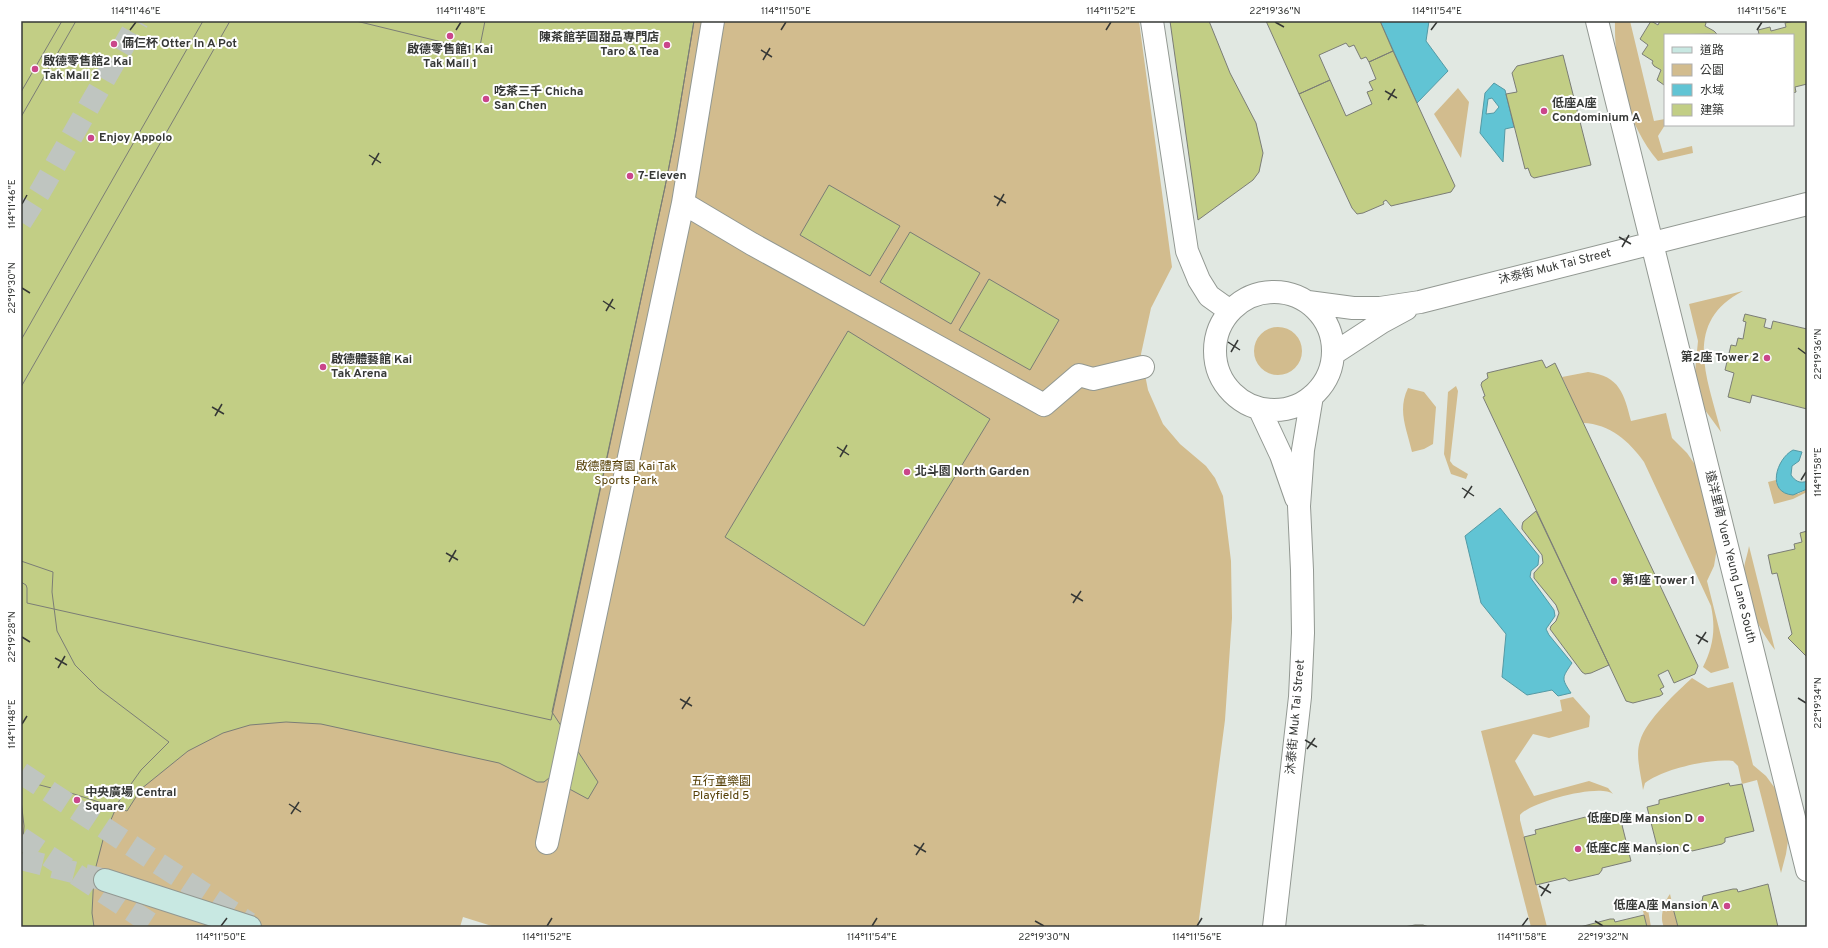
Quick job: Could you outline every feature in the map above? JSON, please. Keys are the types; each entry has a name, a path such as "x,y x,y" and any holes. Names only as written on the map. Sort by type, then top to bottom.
{"main road":[{"path":"104,880 250,927"}],"street":[{"path":"547,843 683,203 713,21"},
{"path":"1152,21 1187,251 1199,280 1208,296 1230,311"},
{"name":"遠洋里南 Yuen Yeung Lane South","path":"1597,21 1807,870"},
{"path":"683,203 752,244 1044,405 1079,375 1093,379 1144,367"},
{"name":"沐泰街 Muk Tai Street","path":"1308,302 1318,311 1328,325 1332,336 1334,354 1329,373 1320,388 1302,403 1282,410 1259,408 1239,398 1226,385 1217,364 1215,352 1217,336 1222,322 1230,311 1248,297 1264,292 1287,293 1308,302 1360,308 1380,308 1420,302 1807,204"},
{"name":"沐泰街 Muk Tai Street","path":"1334,354 1382,322 1420,302"},
{"name":"沐泰街 Muk Tai Street","path":"1274,927 1300,697 1302,586 1299,506 1303,450 1312,396"},
{"name":"沐泰街 Muk Tai Street","path":"1259,408 1281,455 1299,506"}],"green space":[{"name":"啟德體育園 Kai Tak Sports Park","path":"21,21 1139,21 1172,267 1151,308 1141,354 1148,390 1163,424 1180,444 1206,466 1215,478 1223,496 1231,561 1232,618 1225,720 1198,927 495,927 463,917 460,927 21,927"},
{"path":"1615,21 1630,21 1654,121 1664,119 1664,126 1658,136 1663,153 1692,146 1693,153 1658,161 1647,146 1630,113 1624,95 1615,39"},
{"path":"1458,88 1469,102 1461,158 1434,114"},
{"path":"1743,291 1724,304 1712,319 1705,336 1704,354 1706,373 1721,432 1705,410 1697,391 1695,372 1698,341 1689,304"},
{"path":"1278,327 1287,329 1295,334 1300,342 1302,351 1300,360 1295,368 1287,373 1278,375 1269,373 1261,368 1256,360 1254,351 1256,342 1261,334 1269,329"},
{"path":"1588,372 1599,374 1614,382 1623,395 1631,421 1666,413 1672,438 1687,453 1698,469 1716,534 1716,554 1714,566 1707,581 1729,668 1711,673 1703,667 1713,638 1713,614 1711,606 1644,462 1632,447 1618,435 1602,427 1583,423 1562,377"},
{"path":"1456,386 1458,391 1450,461 1453,465 1468,474 1466,479 1451,474 1444,454 1448,392"},
{"path":"1408,388 1424,392 1436,407 1433,444 1424,449 1412,452 1403,412 1403,404"},
{"path":"1776,480 1776,483 1798,494 1807,489 1807,492 1793,499 1774,504 1768,482"},
{"path":"1749,546 1775,650 1757,622 1745,589 1744,568"},
{"path":"1692,678 1708,688 1733,682 1753,765 1766,776 1777,791 1789,834 1781,873 1757,780 1742,784 1738,766 1733,761 1712,761 1675,769 1663,773 1645,783 1643,790 1638,753 1643,733 1663,707"},
{"path":"1573,697 1590,716 1589,727 1549,738 1533,734 1515,761 1534,796 1589,781 1608,788 1613,794 1606,791 1580,792 1550,800 1526,810 1520,815 1547,927 1531,927 1481,731 1562,711 1560,700"},
{"path":"1670,894 1678,927 1664,927 1662,919 1663,910"},
{"path":"1641,903 1647,904 1651,927 1647,927"}],"water":[{"path":"1380,21 1429,21 1426,41 1448,71 1417,103"},
{"path":"1494,83 1505,90 1514,127 1505,129 1503,162 1480,133 1485,93","holes":["1492,98 1499,107 1494,113 1486,114 1488,99"]},
{"path":"1793,450 1802,452 1799,461 1792,466 1791,475 1798,481 1807,481 1807,489 1793,495 1785,493 1779,488 1776,475 1782,461 1787,454"},
{"path":"1500,508 1539,556 1538,565 1531,571 1530,577 1554,610 1555,616 1546,629 1549,635 1572,663 1564,678 1564,681 1571,693 1558,696 1552,690 1527,695 1502,677 1506,634 1481,603 1465,536"}],"building":[{"name":"啟德零售館2 Kai Tak Mall 2","path":"21,21 76,21 21,117"},
{"name":"啟德體藝館 Kai Tak Arena","path":"21,21 694,21 665,187 552,712 598,782 588,799 549,778 544,782 537,782 499,763 321,724 286,722 250,725 223,733 188,751 141,789 127,811 74,794 21,780"},
{"path":"62,21 230,21 21,387 21,92"},
{"name":"啟德體藝館 Kai Tak Arena","path":"203,21 694,21 665,187 551,720 27,603 27,588 26,585 21,582 21,340"},
{"name":"啟德零售館1 Kai Tak Mall 1","path":"356,21 485,21 479,51"},
{"path":"1170,21 1209,21 1230,73 1256,123 1263,153 1259,172 1253,180 1198,220"},
{"path":"1266,21 1380,21 1393,51 1369,62 1366,57 1361,59 1354,45 1349,47 1346,43 1319,55 1330,80 1299,94"},
{"path":"1651,21 1658,25 1660,21 1705,21 1705,26 1717,34 1664,34 1664,85 1657,80 1661,70 1654,66 1652,63 1653,61 1642,54 1648,45 1640,39"},
{"path":"1807,21 1807,84 1795,87 1796,92 1794,93 1794,34 1759,34 1758,30 1770,27 1771,31 1786,27 1785,23"},
{"path":"1393,51 1455,186 1451,192 1391,206 1386,200 1383,202 1384,204 1357,214 1352,208 1299,94 1330,80 1346,116 1372,104 1367,92 1373,90 1369,82 1376,79 1369,62"},
{"name":"低座A座 Condominium A","path":"1563,55 1591,165 1534,178 1531,176 1528,168 1525,169 1506,94 1517,92 1512,73 1517,66"},
{"path":"829,185 900,226 870,276 800,235"},
{"path":"910,232 980,273 951,324 880,282"},
{"path":"989,279 1059,320 1030,370 959,330"},
{"name":"第2座 Tower 2","path":"1745,314 1766,319 1764,327 1771,329 1773,321 1807,329 1807,409 1752,395 1750,403 1728,397 1734,373 1725,370 1731,345 1736,346 1738,338 1743,339 1746,322 1743,321"},
{"path":"848,331 990,419 864,626 725,537"},
{"name":"第1座 Tower 1","path":"1542,360 1546,368 1555,363 1698,666 1695,674 1674,683 1668,670 1658,675 1664,687 1660,689 1663,694 1660,696 1633,703 1626,701 1483,397 1485,396 1481,385 1482,382 1488,378 1487,373"},
{"path":"1536,511 1609,665 1591,673 1585,674 1582,672 1550,629 1556,621 1559,613 1556,605 1534,578 1534,573 1543,563 1542,555 1522,529 1523,522"},
{"path":"1807,531 1807,657 1788,638 1792,634 1777,573 1772,574 1768,555 1795,549 1794,544 1802,542 1800,533"},
{"name":"中央廣場 Central Square","path":"21,561 53,572 52,592 57,631 75,665 99,689 169,742 141,770 119,801 104,836 94,874 92,913 94,927 21,927 21,868 24,826 21,800"},
{"name":"低座D座 Mansion D","path":"1729,783 1730,786 1742,784 1754,831 1725,838 1725,842 1722,844 1692,851 1688,847 1659,854 1647,807 1659,804 1659,800"},
{"name":"低座C座 Mansion C","path":"1605,812 1606,817 1619,813 1631,861 1602,868 1599,874 1569,881 1565,878 1536,885 1524,837 1536,834 1535,830"},
{"name":"低座A座 Mansion A","path":"1768,884 1778,927 1678,927 1673,908 1702,901 1703,896 1733,889 1737,889 1738,892"},
{"path":"1644,915 1647,927 1580,927 1610,919 1614,919 1615,922"},
{"path":"1423,925 1429,927 1404,927"}],"tunnel":[{"path":"21,222 40,192 138,21"},
{"path":"21,773 249,923"},
{"path":"21,838 156,927"},
{"path":"21,859 105,880"}],"place":[{"name":"啟德零售館1 Kai Tak Mall 1","path":"450,36"},
{"name":"倆仨杯 Otter In A Pot","path":"114,44"},
{"name":"陳茶館芋圓甜品專門店 Taro & Tea","path":"667,45"},
{"name":"啟德零售館2 Kai Tak Mall 2","path":"35,69"},
{"name":"吃茶三千 Chicha San Chen","path":"486,99"},
{"name":"低座A座 Condominium A","path":"1544,111"},
{"name":"Enjoy Appolo","path":"91,138"},
{"name":"7-Eleven","path":"630,176"},
{"name":"第2座 Tower 2","path":"1767,358"},
{"name":"啟德體藝館 Kai Tak Arena","path":"323,367"},
{"name":"北斗園 North Garden","path":"907,472"},
{"name":"第1座 Tower 1","path":"1614,581"},
{"name":"中央廣場 Central Square","path":"77,800"},
{"name":"低座D座 Mansion D","path":"1701,819"},
{"name":"低座C座 Mansion C","path":"1578,849"},
{"name":"低座A座 Mansion A","path":"1727,906"}],"park label":[{"name":"五行童樂園 Playfield 5","path":"721,789"}]}
